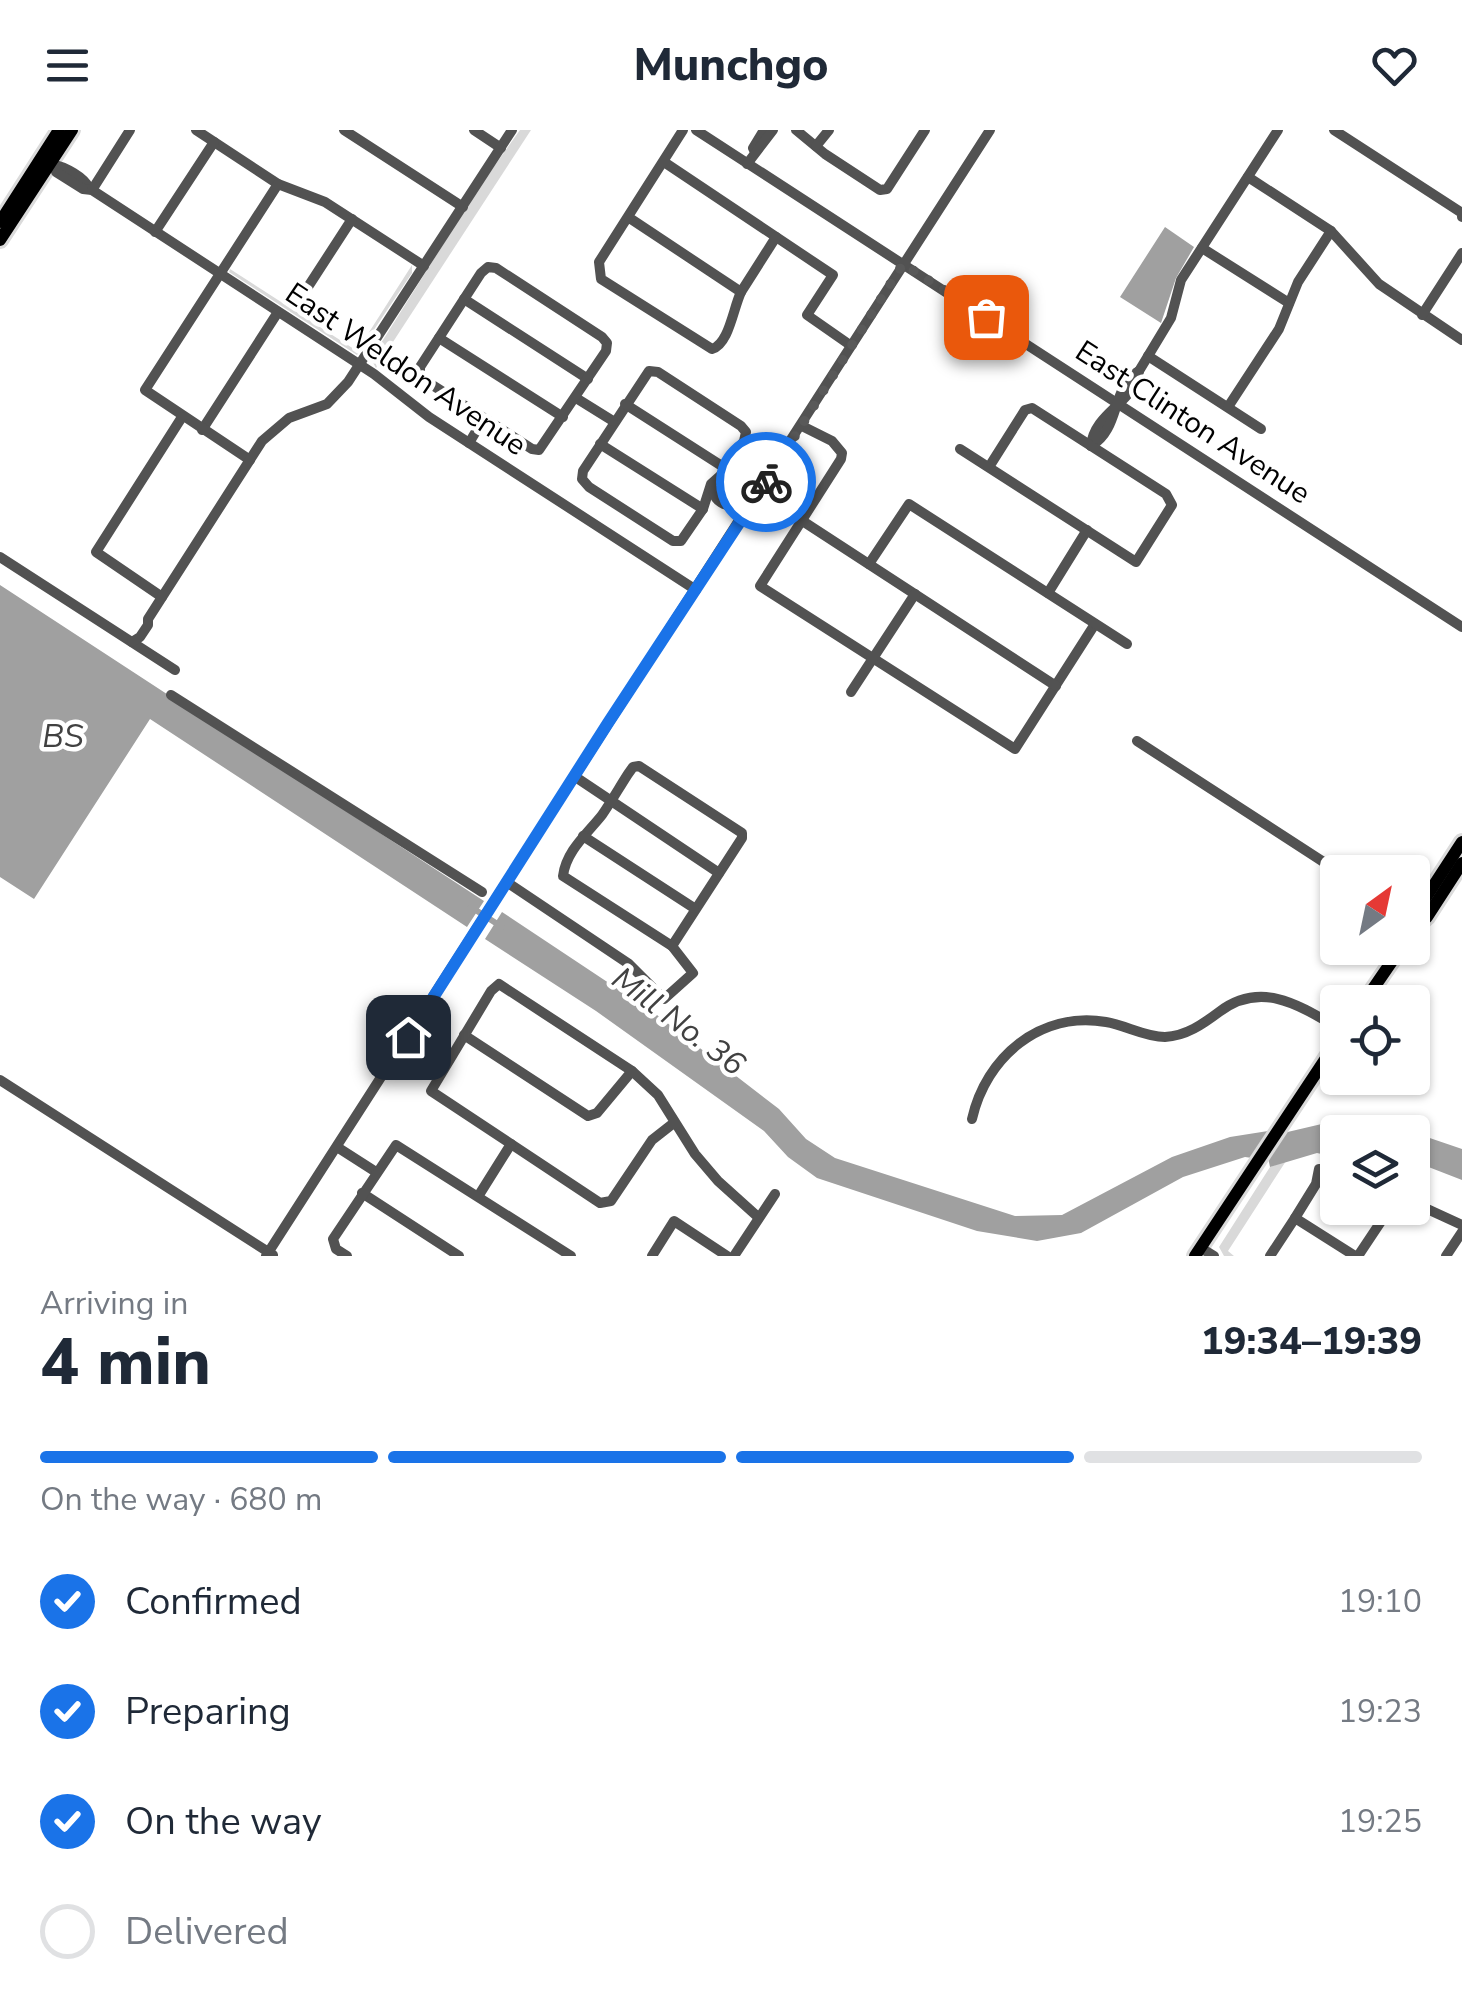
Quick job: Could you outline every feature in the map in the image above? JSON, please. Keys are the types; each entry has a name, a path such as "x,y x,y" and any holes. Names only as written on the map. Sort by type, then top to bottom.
{"main road":[{"path":"0,222 50,162 59,130"},
{"path":"0,240 72,130"},
{"path":"1430,891 1462,842"},
{"path":"1430,912 1462,863"},
{"path":"1198,1252 1320,1066"}],"street":[{"path":"90,189 130,130"},
{"path":"196,130 278,184 315,196 424,266"},
{"path":"344,130 463,207"},
{"path":"474,130 501,148"},
{"path":"134,640 141,620 148,619 262,441 289,418 328,404 360,366 512,130"},
{"path":"683,130 599,262 602,279 712,349 724,343 741,292 776,237"},
{"name":"East Clinton Avenue","path":"696,130 1462,627"},
{"path":"755,152 753,148 764,130"},
{"path":"747,164 773,130"},
{"path":"796,130 880,190 887,189 926,130"},
{"path":"816,146 830,130"},
{"path":"0,1080 270,1255 696,590 743,510 805,427 850,345 990,130"},
{"path":"1091,446 1099,424 1118,403 1131,375 1139,371 1171,318 1181,280 1278,130"},
{"path":"1334,130 1462,215"},
{"path":"155,232 214,142"},
{"name":"East Weldon Avenue","path":"50,162 56,172 83,189 90,189 696,590"},
{"path":"664,162 833,275 807,316 850,345"},
{"path":"1248,177 1332,231 1379,284 1462,340"},
{"path":"250,460 145,390 278,184"},
{"path":"628,217 741,292"},
{"path":"304,293 352,220"},
{"path":"1228,407 1280,329 1298,282 1332,231"},
{"path":"1202,248 1289,303"},
{"path":"1422,314 1462,252"},
{"path":"488,267 496,268 607,344 576,398 539,450 420,375 420,368 439,338 488,267"},
{"path":"464,300 588,378"},
{"path":"202,430 278,312"},
{"path":"439,338 563,417"},
{"path":"1148,356 1262,429"},
{"path":"649,371 658,372 746,432 744,441 710,490 703,510 681,540 674,541 659,532 582,479 582,471 614,422 649,371"},
{"path":"576,398 614,422"},
{"path":"625,404 725,468"},
{"path":"960,448 988,467 1136,562 1173,501 1029,408 988,467"},
{"path":"162,597 96,552 182,417"},
{"path":"469,443 484,418"},
{"path":"805,427 814,428 832,440 842,459 760,586 1015,749 1095,624"},
{"path":"600,444 703,510"},
{"path":"710,490 721,490 723,498 736,500 743,510"},
{"path":"870,564 909,504 1127,644"},
{"path":"802,520 1056,686"},
{"path":"1048,593 1087,530"},
{"path":"0,557 176,670"},
{"path":"851,692 915,594"},
{"path":"172,696 482,892"},
{"path":"1137,741 1320,859"},
{"path":"508,883 629,964 664,999 693,972 672,946 563,876 567,860 583,836 633,767 640,766 739,829 742,838 672,946"},
{"path":"574,776 719,873"},
{"path":"583,836 694,908"},
{"path":"675,1122 652,1140 611,1201 600,1203 430,1091 499,984 632,1071 658,1095 675,1122 695,1154 718,1182 758,1217"},
{"path":"972,1119 983,1084 1009,1051 1033,1034 1065,1022 1100,1021 1166,1037 1193,1030 1232,1004 1267,996 1292,1002 1320,1018"},
{"path":"464,1035 588,1116 597,1113 632,1071"},
{"path":"408,1037 447,1061"},
{"path":"479,1195 511,1144"},
{"path":"337,1146 376,1172"},
{"path":"347,1256 336,1249 333,1238 392,1148 400,1146 571,1256"},
{"path":"1270,1256 1316,1184 1319,1169"},
{"path":"362,1194 459,1256"},
{"path":"652,1256 674,1221 731,1256 774,1194"},
{"path":"1430,1211 1462,1228 1446,1256"},
{"path":"1295,1218 1357,1256 1378,1225"},
{"path":"1198,1252 1214,1256"}],"shaded area":[{"path":"520,130 531,130 376,368 371,359 478,189"},
{"path":"412,265 412,273 357,355 229,272 230,269 357,351"},
{"path":"1286,1161 1228,1251 1234,1256 1224,1256 1219,1247 1270,1167"}],"water":[{"path":"1165,227 1194,247 1176,278 1161,323 1120,297"},
{"name":"BS","path":"0,585 484,901 467,927 150,719 34,899 0,877"},
{"path":"502,912 657,1015 779,1109 806,1139 835,1158 1015,1216 1062,1215 1172,1157 1230,1137 1268,1131 1252,1158 1183,1177 1081,1233 1037,1241 977,1231 817,1178 788,1157 764,1131 596,1011 485,939"},
{"path":"1320,1124 1320,1154 1270,1167 1267,1153 1279,1134"},
{"path":"1430,1138 1462,1149 1462,1180 1430,1168"}],"waterway":[{"name":"Mill No. 36","path":"471,907 502,927"}],"way so far":[{"path":"766,482 903,264 986,317"}],"route":[{"path":"408,1037 766,482"}]}
